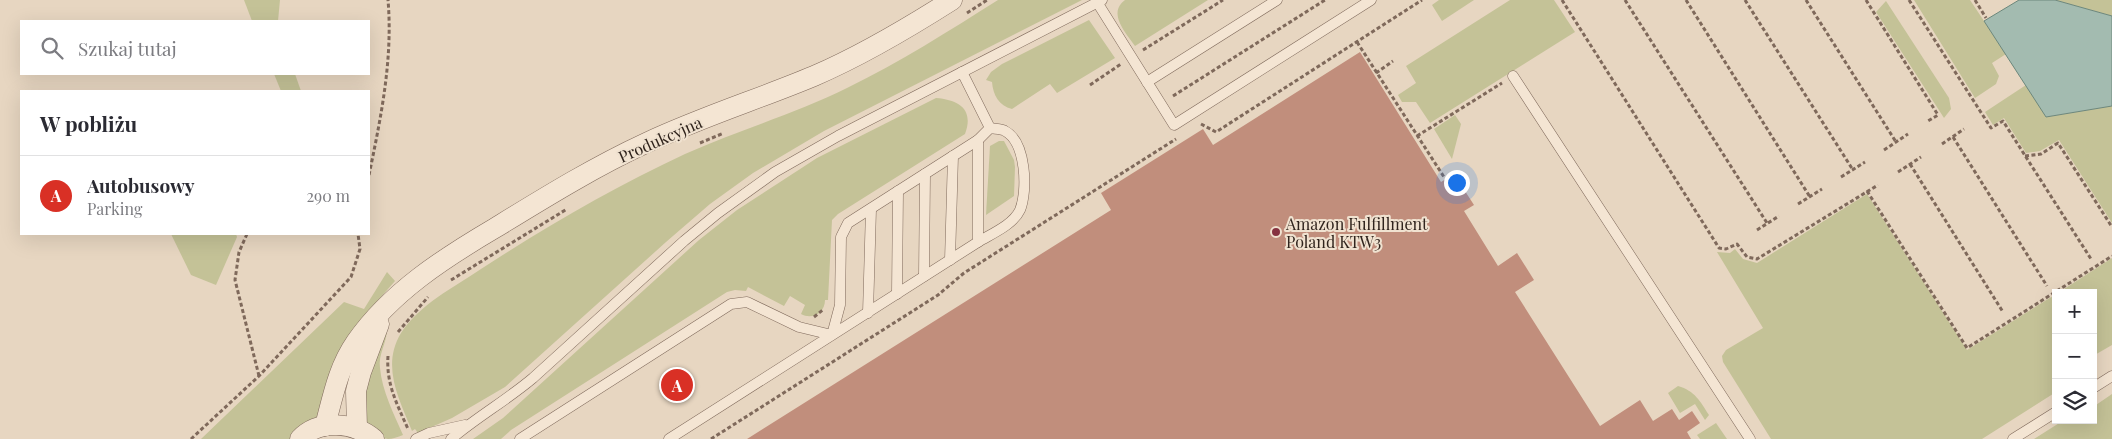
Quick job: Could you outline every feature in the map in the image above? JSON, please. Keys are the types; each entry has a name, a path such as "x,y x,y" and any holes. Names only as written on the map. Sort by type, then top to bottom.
{"street":[{"name":"Produkcyjna","path":"325,426 336,383 344,362 357,340 386,308 425,272 562,187 646,142 816,75 902,32 956,9"},
{"name":"Produkcyjna","path":"357,428 356,391 369,348 386,308"},
{"path":"300,439 304,435 325,426 339,424 357,428 374,439"}],"lane":[{"path":"1147,82 1276,0"},
{"path":"451,439 533,378 684,241 753,186 838,136 1100,1 1174,125 1371,0"},
{"path":"962,72 990,128"},
{"path":"1513,76 1750,439"},
{"path":"832,335 840,305 841,237 848,223 978,140 990,128"},
{"path":"668,439 1011,221 1020,210 1024,190 1023,158 1016,141 1005,130 990,128"},
{"path":"978,140 978,242"},
{"path":"950,260 953,156"},
{"path":"924,276 925,174"},
{"path":"897,294 898,191"},
{"path":"868,312 871,208"},
{"path":"520,439 730,304 747,302 799,327 832,335"},
{"path":"2097,385 2112,376"},
{"path":"2013,439 2052,415"},
{"path":"413,437 469,424"}],"path":[{"path":"370,170 386,80 390,23 388,0"},
{"path":"956,9 987,0"},
{"path":"1090,84 1223,0"},
{"path":"1173,96 1325,0"},
{"path":"1194,128 1201,124 1216,132 1422,0"},
{"path":"1562,0 1719,248 1726,249 1737,244 1747,257 1757,259 1878,185"},
{"path":"1625,0 1767,223"},
{"path":"1686,0 1810,197"},
{"path":"1746,0 1853,170"},
{"path":"1806,0 1896,142"},
{"path":"1866,0 1938,115 1928,122"},
{"path":"1910,0 1991,128 2003,121 2091,259"},
{"path":"1975,0 1986,18"},
{"path":"1357,42 1444,177"},
{"path":"1376,73 1393,61"},
{"path":"1417,136 1513,76"},
{"path":"1942,144 1964,130"},
{"path":"696,144 730,131"},
{"path":"1884,150 1908,134"},
{"path":"1953,137 2047,286"},
{"path":"711,439 938,295 964,274 1177,138"},
{"path":"2025,156 2041,154 2058,142 2112,228"},
{"path":"1898,172 1921,157"},
{"path":"1841,177 1865,162"},
{"path":"1910,164 2004,312"},
{"path":"1798,204 1822,189"},
{"path":"1867,190 1967,348 2112,256"},
{"path":"448,282 569,208"},
{"path":"1757,230 1778,216"},
{"path":"247,235 238,252 235,280 259,376"},
{"path":"191,439 259,376 351,277 360,249 358,235"},
{"path":"395,337 407,320 434,292"},
{"path":"390,350 387,367 388,380 392,395 413,437"}],"shaded area":[{"path":"244,0 280,0 278,20 252,20"},
{"path":"998,0 1082,0 824,131 753,173 710,204 505,387 452,418 418,433 415,429 412,431 394,382 392,358 395,345 401,333 427,305 506,253 632,180 705,145 807,106 847,88 943,35"},
{"path":"1125,0 1208,0 1135,46 1123,29 1118,17 1120,5"},
{"path":"1439,0 1474,0 1442,21 1432,5"},
{"path":"1510,0 1554,0 1575,32 1430,123 1416,102 1402,102 1398,95 1416,83 1406,66"},
{"path":"1914,0 1970,0 2006,54 1992,63 1999,76 1996,84 1975,98"},
{"path":"2019,0 2055,0 2112,16 2112,106 2046,117 1984,21"},
{"path":"2055,0 2112,0 2112,16"},
{"path":"1886,1 1949,98 1951,109 1944,118 1876,12"},
{"path":"1089,20 1115,58 1057,93 1050,84 1012,109 1000,103 995,95 992,82 986,80 991,72 1002,64"},
{"path":"274,75 295,75 301,90 281,90"},
{"path":"2026,85 2046,117 2112,106 2112,223 2059,140 2040,151 2026,153 2004,118 1993,125 1985,112"},
{"path":"936,98 952,101 963,108 968,119 965,134 838,214 832,220 828,300 825,300 823,309 820,312 813,316 801,314 805,305 790,296 784,306 748,287 746,291 735,290 727,292 511,430 501,439 473,439 503,418 699,240 737,210 817,158"},
{"path":"1455,115 1461,124 1452,159 1434,129"},
{"path":"999,141 1004,141 1014,160 1014,196 986,215 990,146"},
{"path":"1867,194 1967,350 2052,297 2052,395 1982,439 1771,439 1723,362 1722,356 1726,350 1763,328 1717,252 1730,253 1735,249 1743,259 1757,263"},
{"path":"171,235 236,235 216,285 191,275"},
{"path":"2112,258 2112,345 2097,354 2097,289 2064,289"},
{"path":"387,272 395,281 359,322 318,419 294,439 201,439 344,302 364,309"},
{"path":"387,329 380,358 381,377 403,435 388,439 375,433 370,427 366,421 361,399 366,377"},
{"path":"1678,386 1689,391 1700,401 1709,415 1705,420 1695,404 1680,413 1668,393"},
{"path":"2112,394 2112,439 2034,439 2058,424 2097,424 2097,404"},
{"path":"1716,423 1727,439 1700,439 1697,435"}],"building":[{"name":"Amazon Fulfillment Poland KTW3","path":"1360,52 1441,182 1454,174 1474,205 1464,211 1498,266 1517,253 1534,280 1515,292 1600,426 1640,400 1653,421 1672,409 1679,420 1692,411 1700,423 1687,432 1691,439 747,439 1111,210 1101,193 1203,129 1213,145"}],"place":[{"name":"Amazon Fulfillment Poland KTW3","path":"1276,232"},
{"name":"Autobusowy","path":"677,385"}]}
